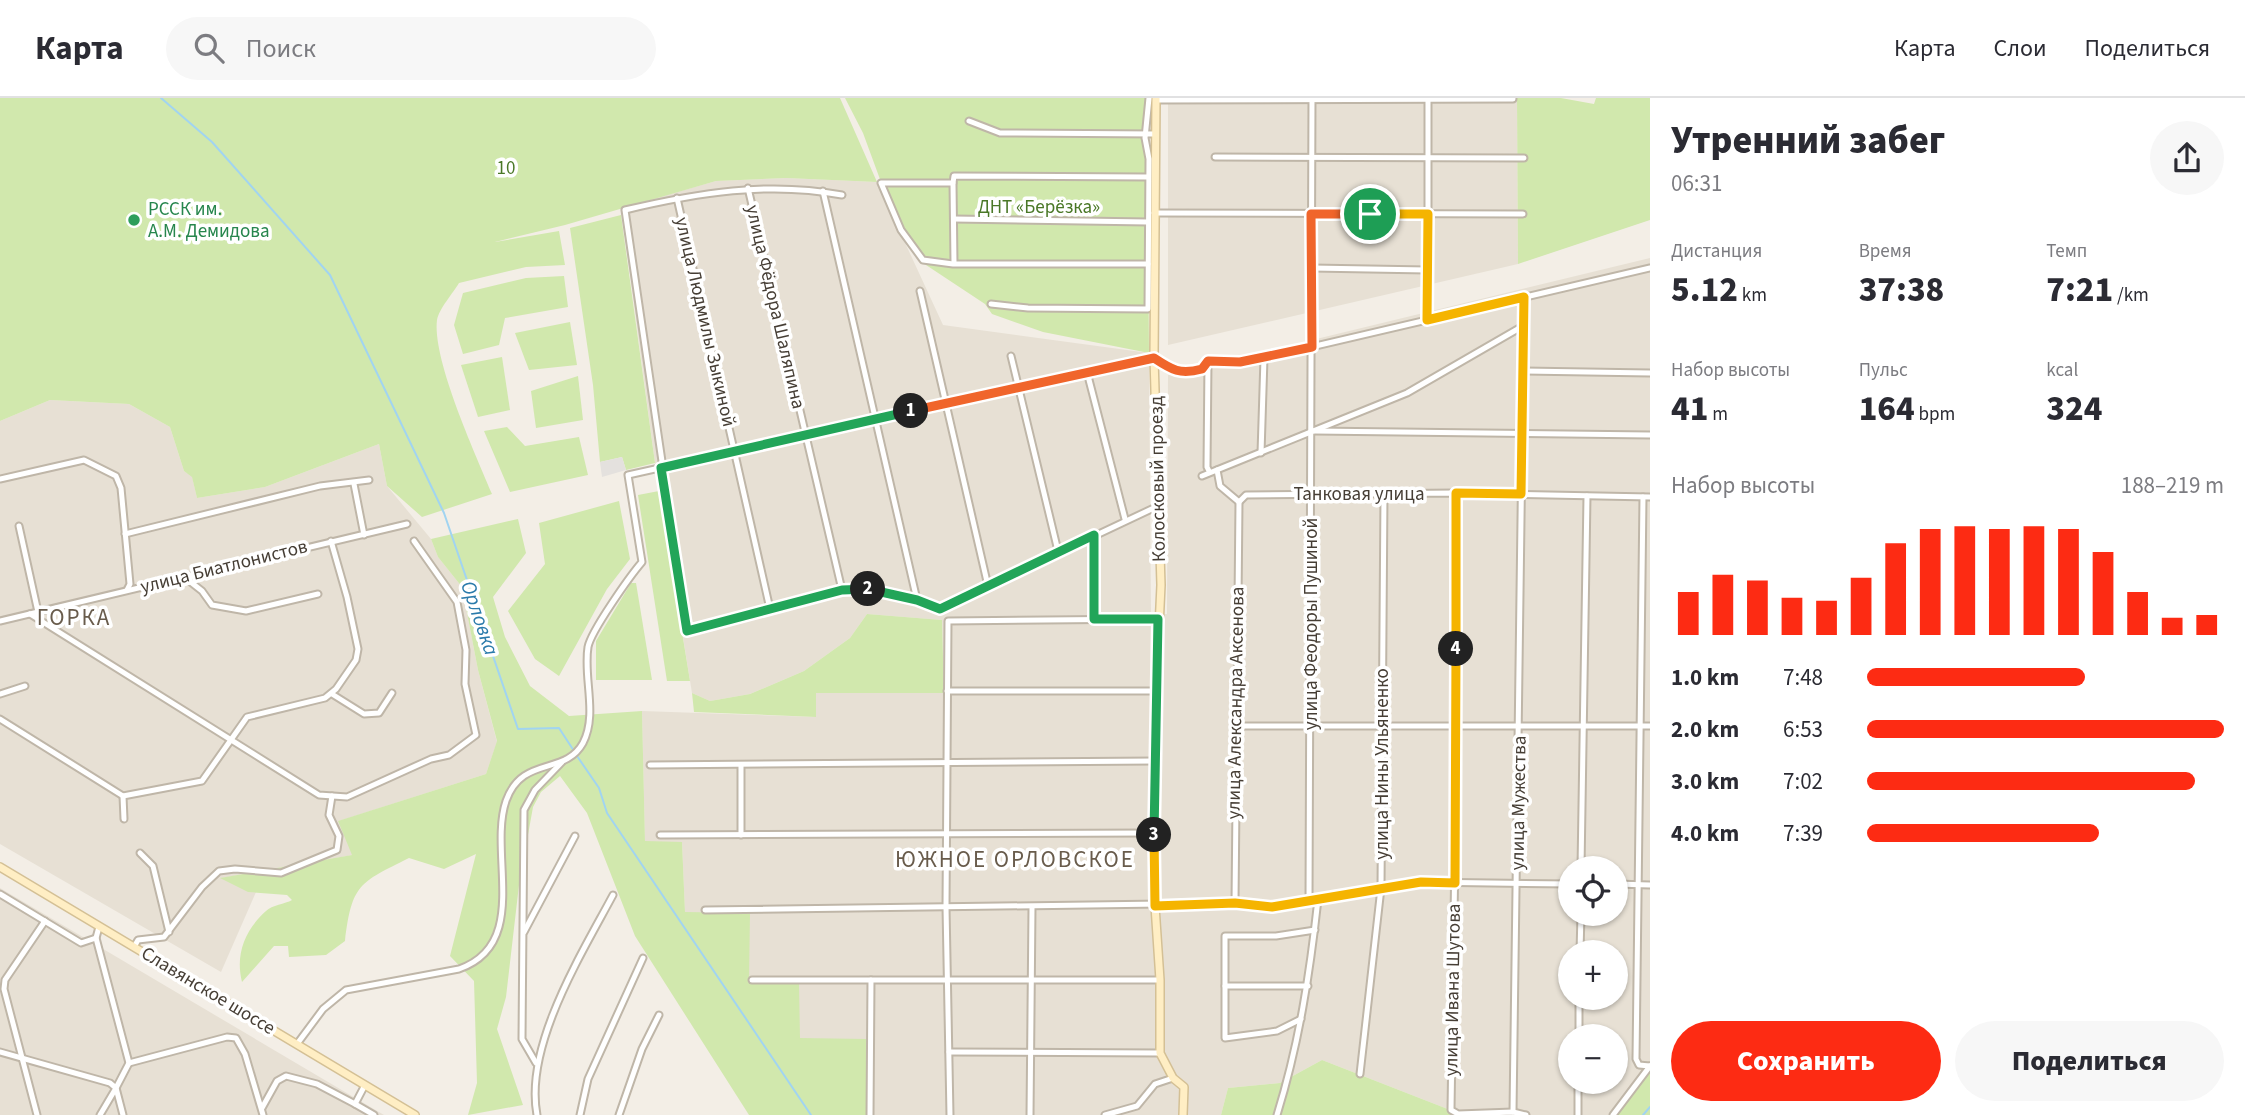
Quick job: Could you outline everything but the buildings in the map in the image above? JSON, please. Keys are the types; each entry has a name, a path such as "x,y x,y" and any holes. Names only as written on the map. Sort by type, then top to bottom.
{"street":[{"path":"1427,320 1428,98"},
{"path":"1153,99 1513,98"},
{"name":"Колосковый проезд","path":"1153,99 1154,358 1161,585 1156,691 1155,906 1160,980 1160,1053 1173,1078 1184,1087 1183,1115"},
{"name":"улица Феодоры Пушиной","path":"1309,901 1313,99"},
{"path":"969,121 1000,133 1152,133 1148,177 1148,309 1028,308 991,304"},
{"path":"1215,157 1524,158"},
{"path":"954,263 954,176 1148,177"},
{"path":"953,183 881,183 901,230 923,260 954,263 1148,264"},
{"path":"842,195 822,191 748,188 677,198 625,210 687,631 842,590 866,588 917,600 940,609 1125,519 1158,506"},
{"name":"улица Фёдора Шаляпина","path":"748,188 842,590"},
{"path":"822,191 917,600"},
{"name":"улица Людмилы Зыкиной","path":"677,198 770,609"},
{"path":"1154,213 1523,214"},
{"path":"954,219 1148,222"},
{"path":"1312,268 1427,270"},
{"path":"1208,361 1240,362 1264,358 1650,268"},
{"path":"920,291 988,586"},
{"name":"улица Мужества","path":"1513,1112 1524,297"},
{"path":"1202,475 1407,393 1523,326"},
{"path":"1011,356 1058,551"},
{"path":"536,1063 522,1039 524,810 535,790 579,748 587,731 588,646 642,562 628,475 1154,358 1172,371 1182,373 1202,369 1208,361"},
{"path":"1261,453 1264,358"},
{"path":"1208,361 1207,467 1213,470 1220,486 1239,502"},
{"path":"1523,371 1650,373"},
{"path":"1087,372 1125,519"},
{"path":"1311,431 1650,435"},
{"path":"0,479 84,460 118,479 130,584 127,591"},
{"path":"125,534 320,486 354,484 369,480"},
{"path":"354,484 364,535"},
{"name":"Танковая улица","path":"1239,502 1246,495 1311,494 1456,493 1647,497"},
{"name":"улица Ивана Шутова","path":"1456,493 1457,726 1451,1110 1458,1114 1513,1112"},
{"name":"улица Нины Ульяненко","path":"1360,1074 1381,888 1384,494"},
{"path":"1581,856 1587,496"},
{"path":"1613,1115 1650,1066 1636,1063 1647,497"},
{"name":"улица Александра Аксенова","path":"1235,903 1239,502"},
{"name":"улица Биатлонистов","path":"0,621 407,524"},
{"path":"19,526 38,612"},
{"path":"1094,535 1094,619"},
{"path":"0,719 123,796 197,784 206,777 247,717 332,694 358,655 347,597 331,541"},
{"path":"30,614 319,794 347,797 425,762 449,755 476,735 465,684 466,650 457,602 414,541"},
{"path":"183,576 202,591 212,605 241,611 318,594"},
{"path":"950,1115 946,907 948,621 1158,619"},
{"path":"0,694 25,686"},
{"path":"947,691 1156,691"},
{"path":"332,694 364,714 379,713 392,692"},
{"path":"1235,726 1650,726"},
{"path":"650,765 1156,761"},
{"path":"297,1044 323,1009 346,990 459,969 486,951 498,931 503,908 506,802 525,774 562,762"},
{"path":"741,766 741,835"},
{"path":"123,796 124,818"},
{"path":"134,947 138,940 158,939 169,932 202,887 219,871 235,869 281,873 337,850 339,836 330,815 332,796"},
{"path":"660,835 1154,833"},
{"path":"523,935 575,836"},
{"path":"140,853 153,866 169,932"},
{"name":"Славянское шоссе","path":"0,867 415,1115"},
{"path":"705,910 1032,908 1235,903 1272,907 1421,882 1558,884"},
{"path":"1628,885 1650,885"},
{"path":"0,894 81,943 96,938"},
{"path":"537,1115 534,1100 536,1063 573,972 613,895"},
{"path":"1277,1115 1294,1058 1308,986 1318,899"},
{"path":"1030,1115 1032,908"},
{"path":"37,1115 4,985 45,921"},
{"path":"99,927 96,938 129,1063 100,1115"},
{"path":"1301,1019 1277,1031 1226,1038 1225,936 1276,936 1315,930"},
{"path":"580,1115 588,1079 643,958"},
{"path":"752,980 1160,980"},
{"path":"870,1115 871,980"},
{"path":"1225,986 1308,986"},
{"path":"619,1115 642,1049 659,1015"},
{"path":"129,1063 227,1037 238,1040 263,1112"},
{"path":"0,1052 110,1083 116,1088 123,1115"},
{"path":"949,1052 1160,1053"},
{"path":"263,1112 276,1081 286,1076 317,1084 374,1115"},
{"path":"1105,1115 1137,1105 1156,1084 1173,1078"},
{"path":"355,1104 365,1085"},
{"path":"1578,1094 1578,1115"},
{"path":"1513,1112 1526,1115"}],"shaded area":[{"path":"1168,98 1517,98 1518,264 1168,345"},
{"path":"786,178 877,182 943,325 1149,353 1151,615 1167,614 1168,375 1650,258 1650,1072 1640,1073 1628,1094 1616,1115 1463,1115 1322,1060 1280,1083 1228,1088 1221,1115 867,1115 685,912 682,842 645,842 642,711 816,717 816,693 944,692 942,620 867,614 850,638 804,671 750,694 710,701 692,693 655,463 621,208 716,181"},
{"path":"50,400 129,404 170,427 184,471 192,476 197,498 265,487 379,444 387,486 431,539 438,557 462,587 478,670 497,742 486,774 339,821 353,855 222,878 256,892 221,972 0,844 0,421"},
{"path":"622,457 626,470 602,477 600,462"},
{"path":"0,888 384,1115 0,1115"}],"green space":[{"name":"10","path":"0,98 840,98 877,182 786,178 716,181 565,225 495,242 559,231 565,265 526,267 459,283 438,316 437,337 441,359 466,432 492,494 422,517 387,486 379,444 265,487 197,498 192,477 184,471 170,427 129,404 50,400 0,421"},
{"name":"ДНТ «Берёзка»","path":"845,98 1147,98 1149,353 1043,332 992,314 985,304 923,263 899,231 863,133"},
{"path":"1517,98 1561,98 1594,104 1596,98 1650,98 1650,220 1518,264"},
{"path":"621,215 655,463 626,470 622,457 600,462 593,385 570,228"},
{"path":"564,276 568,307 505,318 499,345 463,354 454,325 463,293 526,278"},
{"path":"570,322 577,365 529,370 515,333"},
{"path":"502,357 510,410 478,417 461,365"},
{"path":"578,376 583,420 536,428 531,391"},
{"path":"507,427 525,446 579,437 588,475 510,492 484,431"},
{"path":"659,491 690,681 667,681 638,495"},
{"path":"619,501 630,559 607,589 559,676 535,659 508,611 545,564 539,523"},
{"path":"518,519 526,553 493,597 505,637 530,686 569,716 642,711 645,841 682,842 685,912 750,913 749,982 799,983 800,1038 867,1039 867,1115 749,1115 635,936 587,813 560,776 541,792 533,807 519,885 506,997 497,1029 523,1105 468,1115 477,1083 474,981 450,956 476,854 444,869 409,858 379,874 369,880 355,896 345,941 326,955 289,957 288,946 274,946 242,982 241,952 247,934 269,909 292,900 287,895 248,892 220,878 352,855 338,821 486,774 497,741 478,670 462,587 438,557 431,539"},
{"path":"631,583 636,583 652,680 596,680 596,641"},
{"path":"867,614 942,620 944,693 816,693 816,717 694,712 692,693 710,701 750,694 804,671 850,638"},
{"path":"1322,1060 1463,1115 1221,1115 1228,1088 1280,1083"},
{"path":"1641,1072 1650,1072 1650,1115 1616,1115"}],"waterway":[{"name":"Орловка","path":"161,98 212,142 330,275 444,513 518,729 559,728 574,751"},
{"name":"Орловка","path":"577,756 599,788 607,813 811,1115"},
{"name":"Орловка","path":"1643,1115 1650,1107"}],"place":[{"name":"РССК им. А.М. Демидова","path":"134,220"}],"district":[{"name":"ГОРКА","path":"74,617"},
{"name":"ЮЖНОЕ ОРЛОВСКОЕ","path":"1015,859"}],"route":[{"path":"1311,214 1370,214 1428,214 1427,320 1524,297 1521,494 1456,493 1455,883 1421,882 1272,907 1235,903 1155,906 1158,619 1094,619 1094,535 940,609 917,600 866,588 842,590 687,631 661,468 875,418 1154,358 1172,371 1182,373 1202,369 1208,361 1240,362 1312,347 1311,214"}]}
